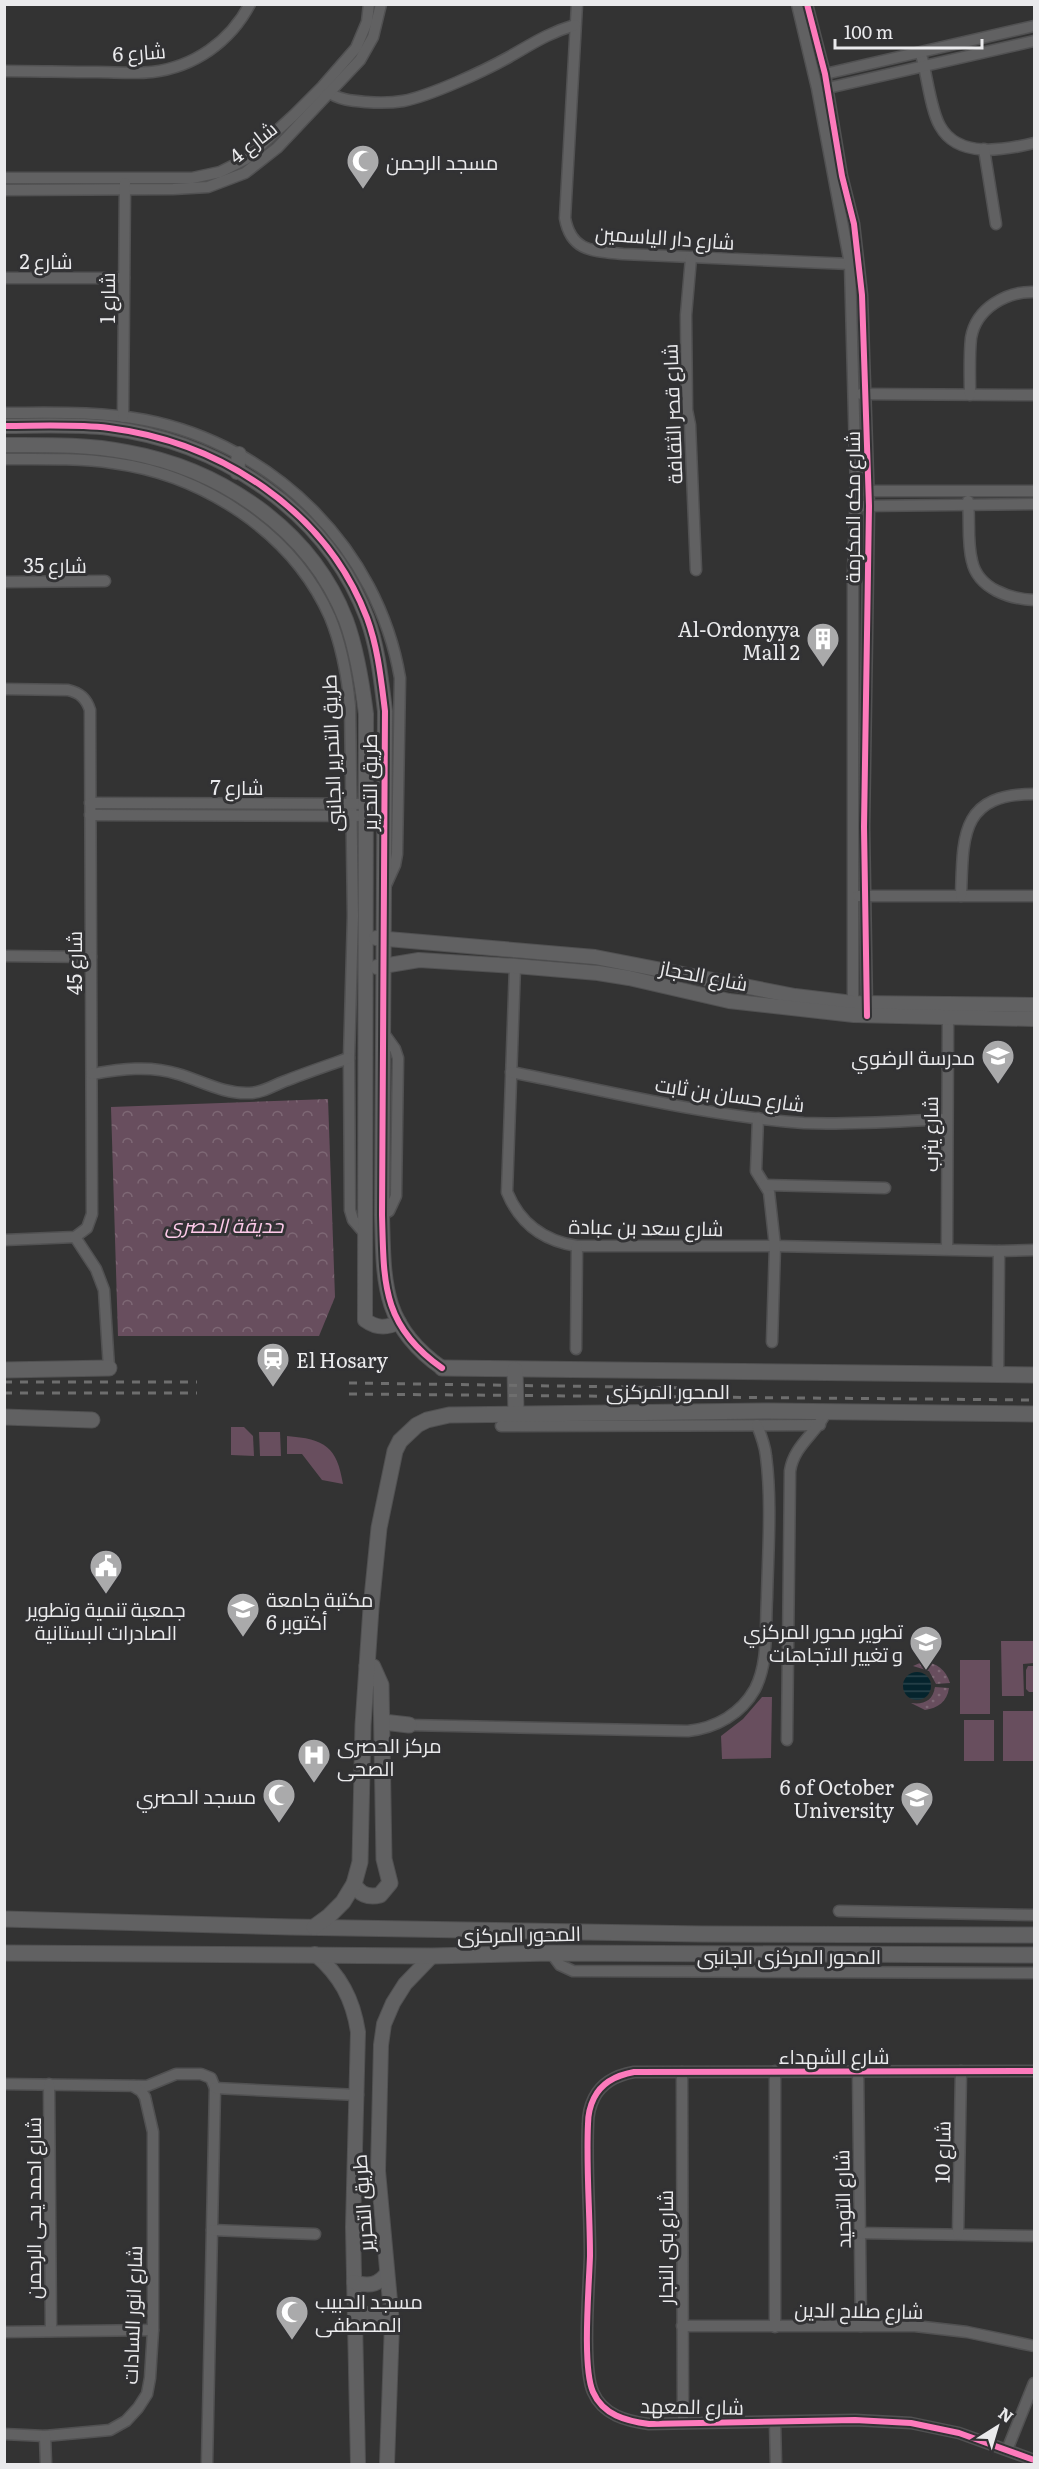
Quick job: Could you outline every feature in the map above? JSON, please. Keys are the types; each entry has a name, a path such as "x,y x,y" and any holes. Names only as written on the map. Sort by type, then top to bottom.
{"main road":[{"path":"4,1370 109,1368"},
{"name":"المحور المركزى","path":"442,1368 1035,1375"},
{"path":"515,1370 516,1413"},
{"name":"المحور المركزى","path":"367,1666 379,1528 391,1462 400,1441 408,1432 427,1420 438,1416 516,1413 827,1411 1035,1414"},
{"path":"4,1417 92,1420"},
{"path":"314,1927 336,1910 354,1884 360,1862 363,1725 367,1666 375,1668 379,1679 382,1722 384,1859 390,1883 380,1894 369,1896 360,1892 354,1884"},
{"path":"382,1722 408,1725"},
{"path":"4,1919 702,1934 1035,1935"},
{"name":"المحور المركزى","path":"4,1953 315,1953 432,1956 551,1953 1035,1955"}],"street":[{"name":"شارع 6","path":"4,71 150,72 175,68 218,45 235,27 250,4"},
{"name":"شارع 4","path":"327,90 356,48 367,22 369,4"},
{"name":"شارع 4","path":"4,190 125,185 192,178 213,174 234,166 258,150 327,90 368,49 378,24 381,4"},
{"name":"شارع دار الياسمين","path":"577,4 565,218 572,237 579,245 598,252 850,264"},
{"name":"شارع مكه المكرمة","path":"796,4 818,88 850,264 869,506 865,896 860,1009"},
{"name":"شارع مكه المكرمة","path":"807,4 828,88 832,122 859,257 861,394 853,572 853,896 860,1009"},
{"path":"327,90 359,102 403,101 421,96 488,68 539,38 575,26"},
{"path":"825,74 1035,26"},
{"path":"828,88 1035,41"},
{"path":"921,52 938,124 943,131 963,146 984,149 1035,143"},
{"path":"984,149 996,224"},
{"name":"شارع 4","path":"4,178 125,185"},
{"name":"شارع 1","path":"123,417 125,185"},
{"name":"شارع قصر الثقافة","path":"691,258 686,315 687,410 690,425 696,570"},
{"name":"شارع 2","path":"4,278 124,278"},
{"path":"969,395 971,336 977,322 986,310 1011,294 1035,292"},
{"path":"861,394 1035,395"},
{"path":"4,413 41,420 123,417 174,427 203,437 239,454 283,482 306,502 346,548 377,601 395,653 400,678 397,854 395,865 385,887"},
{"name":"طريق التحرير","path":"4,426 41,420 108,428 156,437 202,452 265,487 302,518 333,555 357,596 367,618 380,664 386,711 382,1215 385,1285 390,1305 399,1322 417,1348 442,1368"},
{"name":"طريق التحرير","path":"4,445 98,447 157,459 183,468 228,489 252,502 303,547 326,580 345,619 356,651 366,714 367,970 363,1108 366,1235 364,1320 379,1326 390,1326 399,1322"},
{"path":"237,472 239,454"},
{"name":"طريق التحرير الجانبى","path":"4,459 82,460 114,463 162,474 208,493 255,523 278,543 316,590 330,617 347,675 350,706 353,916 349,1058 350,1210 353,1220 366,1235"},
{"path":"856,491 1035,491"},
{"path":"967,491 972,561 979,574 993,589 1002,594 1012,598 1035,600"},
{"path":"856,507 1035,504"},
{"name":"شارع 35","path":"4,582 105,581"},
{"name":"شارع 45","path":"4,689 77,692 84,698 90,710 92,1214 87,1228 75,1238"},
{"path":"961,896 963,848 966,831 974,816 986,804 1002,797 1035,794"},
{"name":"شارع 7","path":"90,803 351,804 367,810 384,810"},
{"name":"شارع 7","path":"90,815 351,816 367,810"},
{"path":"853,896 1035,896"},
{"name":"شارع الحجاز","path":"367,938 595,957 860,1009 1035,1005"},
{"path":"4,956 91,957"},
{"name":"شارع الحجاز","path":"367,970 419,960 515,966 598,973 729,1001 860,1009 948,1019 1035,1019"},
{"name":"شارع سعد بن عبادة","path":"515,966 507,1192 512,1204 529,1226 551,1240 577,1246 1035,1250"},
{"name":"شارع يثرب","path":"947,1249 948,1019"},
{"path":"92,1074 120,1069 151,1068 177,1073 231,1092 251,1093 269,1089 286,1080 349,1058"},
{"name":"شارع حسان بن ثابت","path":"511,1072 708,1111 758,1118 806,1123 946,1119"},
{"path":"758,1118 756,1171 770,1199 775,1246 772,1342"},
{"path":"765,1185 885,1188"},
{"path":"4,1240 75,1238 96,1269 104,1290 109,1368"},
{"path":"576,1349 577,1246"},
{"path":"998,1374 999,1251"},
{"path":"788,1740 790,1471 796,1451 820,1425 827,1411"},
{"path":"408,1725 688,1731 718,1724 735,1713 755,1689 764,1659 768,1544 766,1464 765,1447 756,1425"},
{"path":"501,1426 820,1425"},
{"path":"839,1911 1035,1915"},
{"name":"طريق التحرير","path":"315,1953 340,1981 351,2001 358,2032 353,2227 358,2464"},
{"name":"المحور المركزى الجانبى","path":"551,1953 560,1965 573,1971 1035,1973"},
{"name":"طريق التحرير","path":"387,2464 392,2323 378,2171 381,2045 384,2024 393,2003 405,1984 432,1956"},
{"path":"775,2071 775,2326"},
{"name":"شارع التوحيد","path":"858,2071 861,2326"},
{"name":"شارع 10","path":"958,2234 961,2071"},
{"name":"شارع الشهداء","path":"634,2072 1035,2071"},
{"name":"شارع المعهد","path":"634,2072 611,2079 601,2088 589,2110 590,2382 600,2404 620,2418 649,2424 855,2420 911,2423 959,2433 1035,2460"},
{"name":"شارع بنى النجار","path":"682,2072 683,2423"},
{"path":"4,2084 147,2086 176,2074 201,2074 211,2078 215,2088 207,2464"},
{"name":"شارع احمد يحى الرحمن","path":"49,2084 51,2331"},
{"name":"شارع انور السادات","path":"4,2434 45,2436 110,2430 126,2421 147,2394 153,2330 153,2132 145,2097 133,2086"},
{"path":"215,2088 358,2095"},
{"path":"212,2230 315,2234"},
{"path":"860,2233 1035,2236"},
{"path":"354,2282 364,2285 374,2284 383,2279 387,2273"},
{"path":"356,2322 362,2316 371,2313 381,2314 392,2323"},
{"name":"شارع صلاح الدين","path":"682,2326 861,2326 943,2329 1035,2346"},
{"path":"4,2332 153,2330"},
{"path":"1007,2450 1035,2383"},
{"path":"775,2423 776,2464"},
{"path":"45,2436 46,2464"}],"green space":[{"name":"حديقة الحصرى","path":"328,1099 335,1297 319,1336 118,1336 111,1107"},
{"path":"231,1427 244,1427 253,1436 254,1456 231,1455"},
{"path":"259,1432 280,1432 281,1456 260,1456"},
{"path":"287,1436 311,1440 327,1447 337,1461 343,1484 322,1480 302,1454 287,1454"},
{"path":"1001,1641 1034,1641 1034,1663 1023,1664 1024,1696 1002,1696"},
{"path":"960,1660 990,1660 990,1714 960,1714"},
{"path":"922,1662 932,1663 940,1668 950,1683 936,1684 929,1671 913,1666"},
{"path":"1028,1666 1034,1666 1034,1692 1026,1689"},
{"path":"935,1687 949,1688 944,1701 938,1706 925,1710 911,1703 920,1703 930,1699"},
{"path":"762,1697 772,1697 771,1758 722,1759 721,1736 743,1719"},
{"path":"1003,1711 1034,1711 1034,1761 1003,1761"},
{"path":"964,1720 994,1720 994,1761 964,1761"}],"water":[{"path":"917,1672 927,1676 931,1686 927,1696 917,1700 907,1696 903,1686 907,1676"}],"railway":[{"path":"4,1382 197,1382"},
{"path":"349,1383 696,1388"},
{"path":"4,1393 197,1393"},
{"path":"349,1394 1034,1400"}],"cycle path":[{"path":"807,4 825,74 842,176 854,224 862,295 869,506 864,827 867,1016"},
{"path":"4,426 109,428 150,436 190,448 229,466 264,488 297,514 325,545 349,579 371,629 385,711 382,1215 386,1282 397,1318 407,1335 422,1352 442,1368"},
{"path":"1034,2071 634,2072 611,2080 597,2092 588,2117 587,2157 590,2256 588,2365 593,2392 597,2400 616,2416 649,2424 855,2420 911,2423 959,2433 1034,2460"}],"place":[{"name":"مسجد الرحمن","path":"363,190"},
{"name":"Al-Ordonyya Mall 2","path":"823,668"},
{"name":"مدرسة الرضوي","path":"998,1085"},
{"name":"El Hosary","path":"273,1388"},
{"name":"جمعية تنمية وتطوير الصادرات البستانية","path":"106,1595"},
{"name":"مكتبة جامعة 6 أكتوبر","path":"243,1638"},
{"name":"تطوير محور المركزي و تغيير الاتجاهات","path":"926,1671"},
{"name":"مركز الحصرى الصحى","path":"314,1784"},
{"name":"مسجد الحصري","path":"279,1824"},
{"name":"6 of October University","path":"917,1827"},
{"name":"مسجد الحبيب المصطفى","path":"292,2341"}]}
